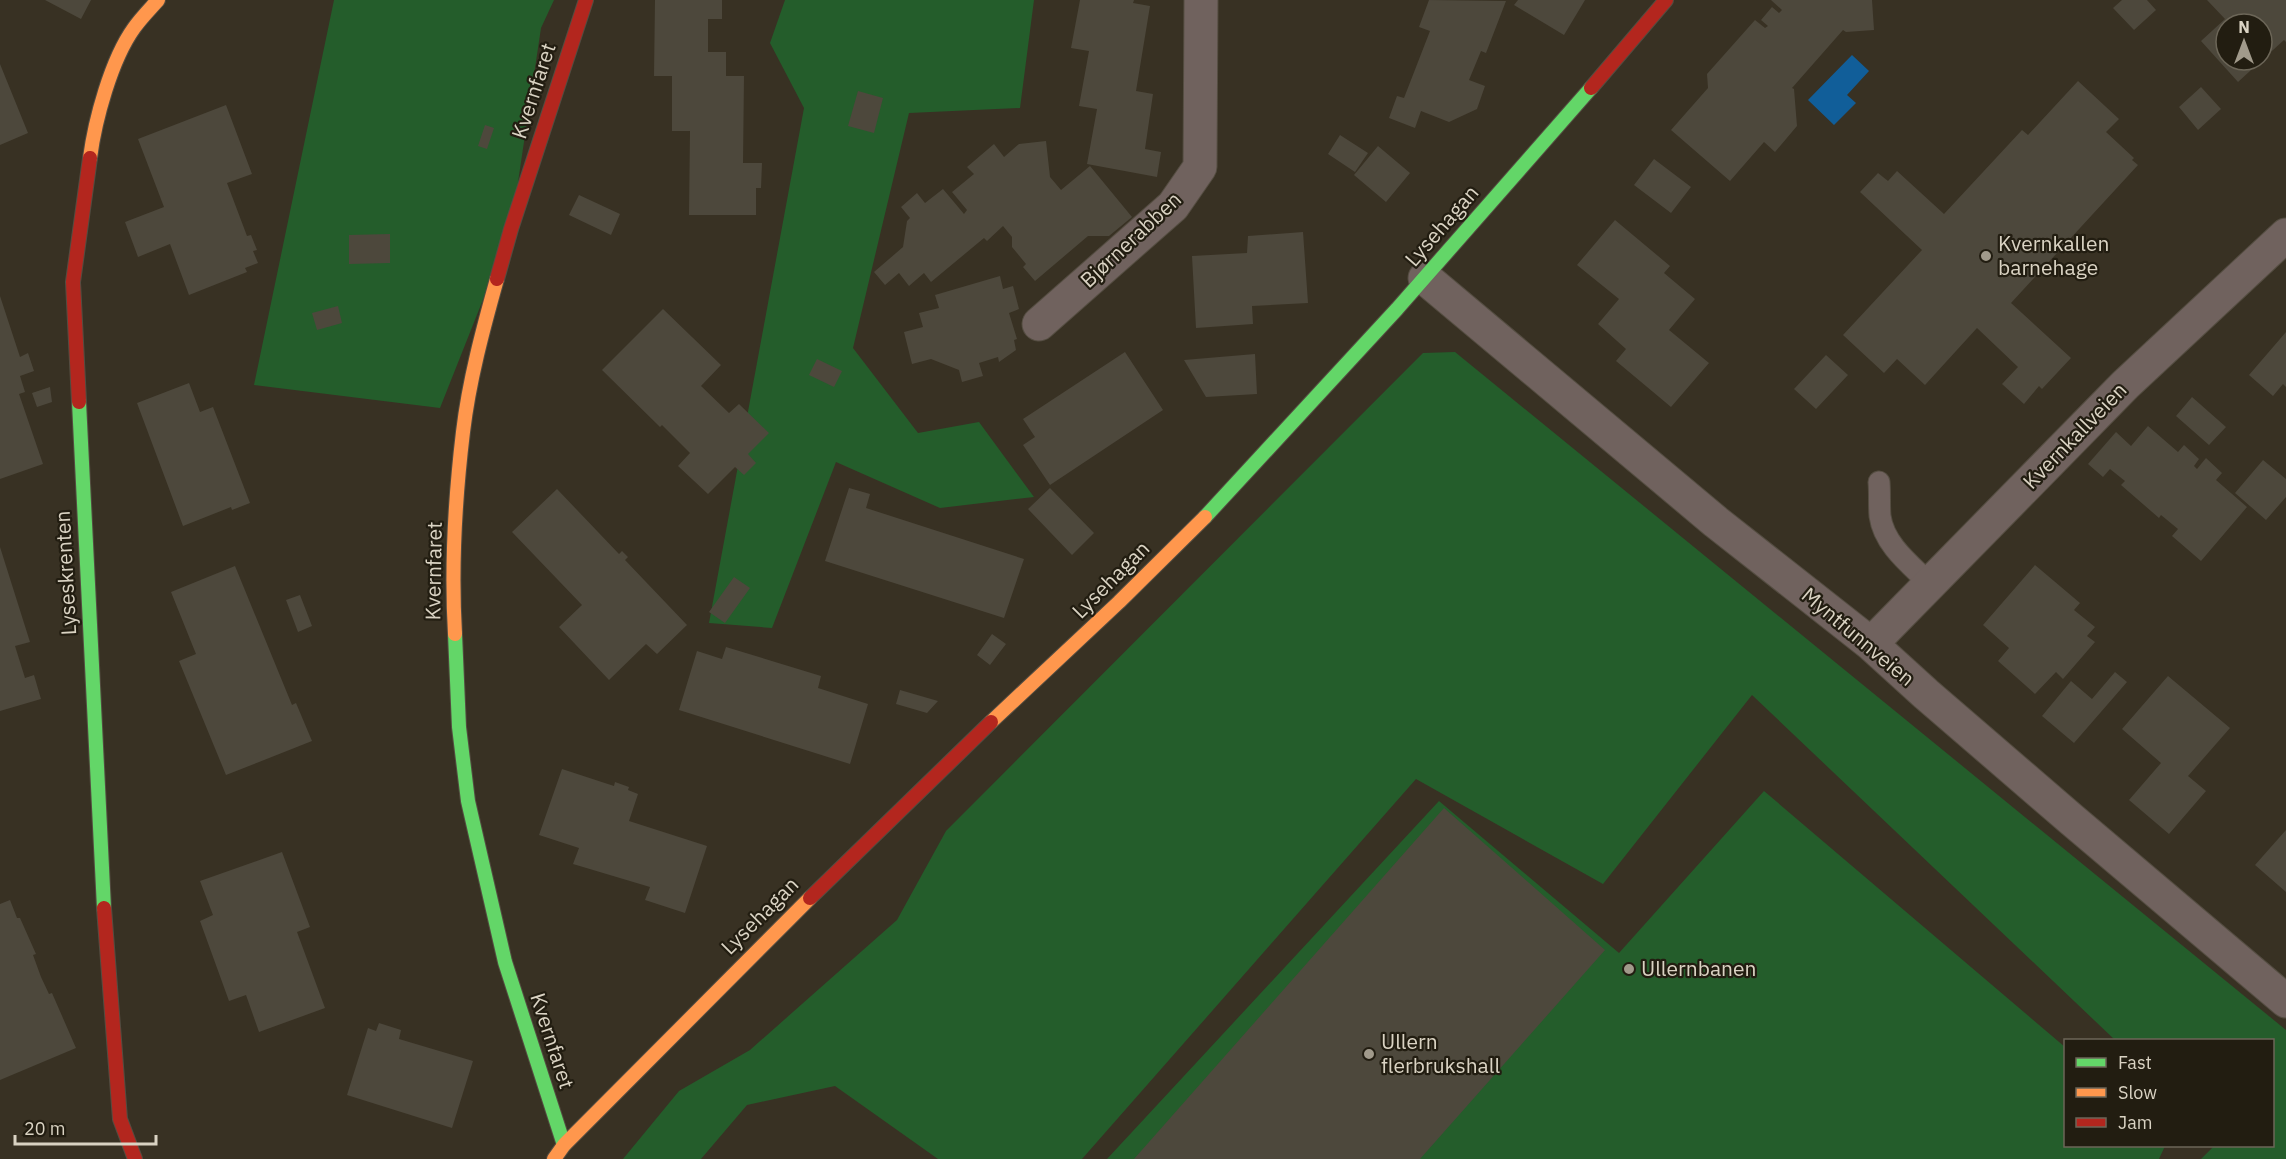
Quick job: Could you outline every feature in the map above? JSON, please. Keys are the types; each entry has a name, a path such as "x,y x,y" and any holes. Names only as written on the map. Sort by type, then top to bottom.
{"street":[{"name":"Lyseskrenten","path":"135,1159 120,1119 104,918 73,282 92,142 110,76 133,29 158,0"},
{"name":"Kvernfaret","path":"564,1145 505,962 468,801 459,727 452,580 463,430 484,327 511,229 586,0"},
{"name":"Bjørnerabben","path":"1039,324 1173,206 1200,167 1201,0"},
{"name":"Lysehagan","path":"554,1159 564,1145 777,928 1079,640 1228,492 1425,278 1437,261 1666,0"},
{"name":"Kvernkallveien","path":"1871,644 2125,385 2286,235"},
{"name":"Myntfunnveien","path":"1425,278 1707,514 1871,644 1926,694 2286,1001"}],"lane":[{"path":"1879,482 1880,518 1887,538 1903,558 1930,584"}],"green space":[{"path":"334,0 554,0 541,28 511,229 440,408 254,385"},
{"path":"785,0 1034,0 1020,108 909,113 853,348 918,433 979,422 1034,497 940,508 836,462 772,628 709,623 804,108 770,43"},
{"path":"1455,352 2286,1030 2286,1159 2201,1159 2213,1147 2274,1147 2274,1039 2114,1039 1752,695 1603,884 1416,779 1082,1159 938,1159 835,1086 747,1105 701,1159 623,1159 679,1091 750,1050 897,920 946,831 1423,353"},
{"name":"Ullernbanen","path":"1764,791 2064,1046 2064,1147 2165,1147 2159,1159 1107,1159 1439,801 1619,953"}],"water":[{"path":"1852,55 1869,71 1847,95 1856,103 1834,125 1808,100"}],"building":[{"path":"45,0 91,0 81,19"},
{"path":"655,0 722,0 722,19 708,19 708,52 726,52 726,76 744,76 743,163 762,163 761,188 756,188 756,215 689,215 690,131 672,131 672,76 654,76"},
{"path":"1080,0 1134,0 1133,3 1150,6 1136,91 1153,94 1145,149 1161,152 1157,177 1087,164 1097,109 1079,106 1089,51 1071,48"},
{"path":"1429,0 1506,1 1486,53 1481,51 1469,80 1485,86 1477,109 1449,122 1421,111 1415,128 1389,118 1397,96 1404,98 1430,31 1419,27"},
{"path":"1518,0 1585,0 1564,35 1514,5"},
{"path":"1771,0 1872,0 1874,30 1846,32 1843,30 1792,88 1794,89 1797,126 1775,152 1764,142 1730,181 1671,130 1708,88 1707,74 1755,20 1765,28 1768,26 1761,20 1772,7 1779,13 1782,10"},
{"path":"2122,0 2147,0 2156,10 2134,30 2113,8"},
{"path":"2207,0 2286,0 2286,42 2284,40 2274,49 2274,12 2218,12"},
{"path":"2214,29 2214,55 2201,41"},
{"path":"0,64 28,133 0,145"},
{"path":"2229,72 2249,72 2238,82"},
{"path":"2078,81 2119,119 2106,132 2134,158 2132,160 2138,165 2011,303 2071,358 2042,389 2039,386 2024,404 2002,384 2018,367 1977,328 1925,385 1897,359 1884,373 1843,335 1922,250 1860,192 1878,173 1888,181 1897,171 1944,214 2022,130 2028,135"},
{"path":"2201,87 2221,109 2198,130 2179,107"},
{"path":"858,91 883,98 874,133 848,126"},
{"path":"226,105 252,174 227,183 247,236 251,235 257,250 253,251 258,263 245,268 247,272 189,295 170,244 138,257 125,222 164,207 138,139"},
{"path":"485,125 494,128 487,149 478,146"},
{"path":"1340,135 1368,153 1355,172 1328,154"},
{"path":"1046,141 1050,177 1061,190 1090,166 1132,217 1109,236 1088,236 1035,281 1023,267 1026,264 1012,247 1012,237 1003,226 987,241 984,238 931,282 924,273 909,286 899,273 885,285 874,272 903,247 907,221 910,218 901,207 917,193 925,203 943,189 964,214 967,210 952,192 974,174 967,167 994,144 1004,157 1019,144"},
{"path":"1378,146 1410,173 1386,202 1354,175"},
{"path":"1654,159 1691,187 1671,213 1634,185"},
{"path":"579,195 620,214 611,235 569,215"},
{"path":"1615,220 1670,266 1664,273 1695,299 1669,330 1709,363 1671,407 1616,361 1626,349 1598,324 1619,299 1577,265"},
{"path":"1303,232 1308,303 1252,306 1253,324 1196,328 1192,256 1247,253 1248,236"},
{"path":"390,234 390,263 349,264 349,235"},
{"path":"1000,276 1003,289 1013,286 1019,309 1009,313 1017,339 1014,340 1016,350 999,362 998,357 979,363 983,376 962,382 959,370 931,359 912,364 904,332 923,327 919,313 939,308 935,295"},
{"path":"0,296 20,357 28,353 34,371 20,376 25,392 19,394 43,464 0,479"},
{"path":"338,306 342,323 317,330 312,313"},
{"path":"663,309 721,365 701,386 729,413 739,404 769,433 748,454 756,463 744,475 735,467 708,494 678,466 690,453 602,370"},
{"path":"2286,332 2286,387 2283,384 2273,396 2249,375"},
{"path":"1125,352 1163,410 1050,485 1023,445 1035,437 1023,419"},
{"path":"1255,354 1257,394 1206,397 1184,360"},
{"path":"1826,355 1848,375 1816,409 1794,389"},
{"path":"817,359 842,371 834,387 809,375"},
{"path":"189,383 200,412 213,407 250,503 232,510 231,507 183,526 137,403"},
{"path":"50,387 52,402 37,407 32,393"},
{"path":"2192,397 2226,427 2209,445 2176,416"},
{"path":"2148,426 2178,452 2184,445 2199,459 2194,466 2197,469 2206,458 2222,473 2216,480 2247,507 2201,561 2172,536 2178,529 2161,515 2159,518 2121,485 2125,481 2110,469 2103,477 2088,464 2116,432 2131,446"},
{"path":"2263,460 2286,479 2286,497 2266,520 2235,493"},
{"path":"849,488 870,494 866,508 1024,559 1004,618 825,561"},
{"path":"1050,488 1094,533 1072,555 1028,509"},
{"path":"557,489 619,554 622,551 628,557 625,560 687,625 657,654 646,644 609,680 559,627 582,605 512,532"},
{"path":"0,547 30,642 15,646 25,678 34,675 41,699 0,711"},
{"path":"2035,565 2080,603 2074,610 2095,627 2087,636 2095,642 2063,679 2056,672 2035,694 1998,661 2009,648 1983,625"},
{"path":"235,566 292,705 296,703 312,741 226,775 179,661 196,654 171,592"},
{"path":"734,577 750,588 725,623 709,612"},
{"path":"300,595 312,626 298,632 286,600"},
{"path":"992,634 1006,644 990,665 977,655"},
{"path":"726,647 821,676 818,688 868,704 850,764 679,710 697,651 722,659"},
{"path":"2115,672 2127,682 2074,743 2042,716 2071,681 2092,699"},
{"path":"2168,676 2230,728 2188,776 2206,791 2169,834 2129,800 2161,763 2122,729"},
{"path":"900,690 938,701 927,713 896,704"},
{"path":"562,769 614,786 615,782 629,787 628,790 638,794 629,821 707,846 685,913 645,900 650,887 573,864 579,848 539,835"},
{"name":"Ullern flerbrukshall","path":"1444,808 1605,950 1420,1159 1134,1159"},
{"path":"2286,830 2286,892 2255,865"},
{"path":"282,852 310,927 297,932 325,1008 259,1032 246,995 229,1001 200,921 213,915 200,881"},
{"path":"10,900 36,954 33,955 41,977 49,994 52,993 76,1048 0,1080 0,904"},
{"path":"379,1023 401,1030 399,1039 473,1061 452,1128 347,1095 368,1028 376,1031"}],"traffic: fast":[{"path":"1205,517 1397,309 1591,88"},
{"path":"79,402 104,908"},
{"path":"455,634 459,727 468,801 505,962 564,1145"}],"traffic: slow":[{"path":"90,158 100,109 118,56 134,28 158,0"},
{"path":"455,634 454,533 463,432 473,374 497,279"},
{"path":"991,722 1119,602 1205,517"},
{"path":"554,1159 564,1145 810,898"}],"traffic: jam":[{"path":"497,279 511,229 586,0"},
{"path":"1591,88 1666,0"},
{"path":"79,402 73,282 90,158"},
{"path":"810,898 991,722"},
{"path":"104,908 120,1119 135,1159"}],"place":[{"name":"Kvernkallen barnehage","path":"1986,256"},
{"name":"Ullernbanen","path":"1629,969"},
{"name":"Ullern flerbrukshall","path":"1369,1054"}]}
